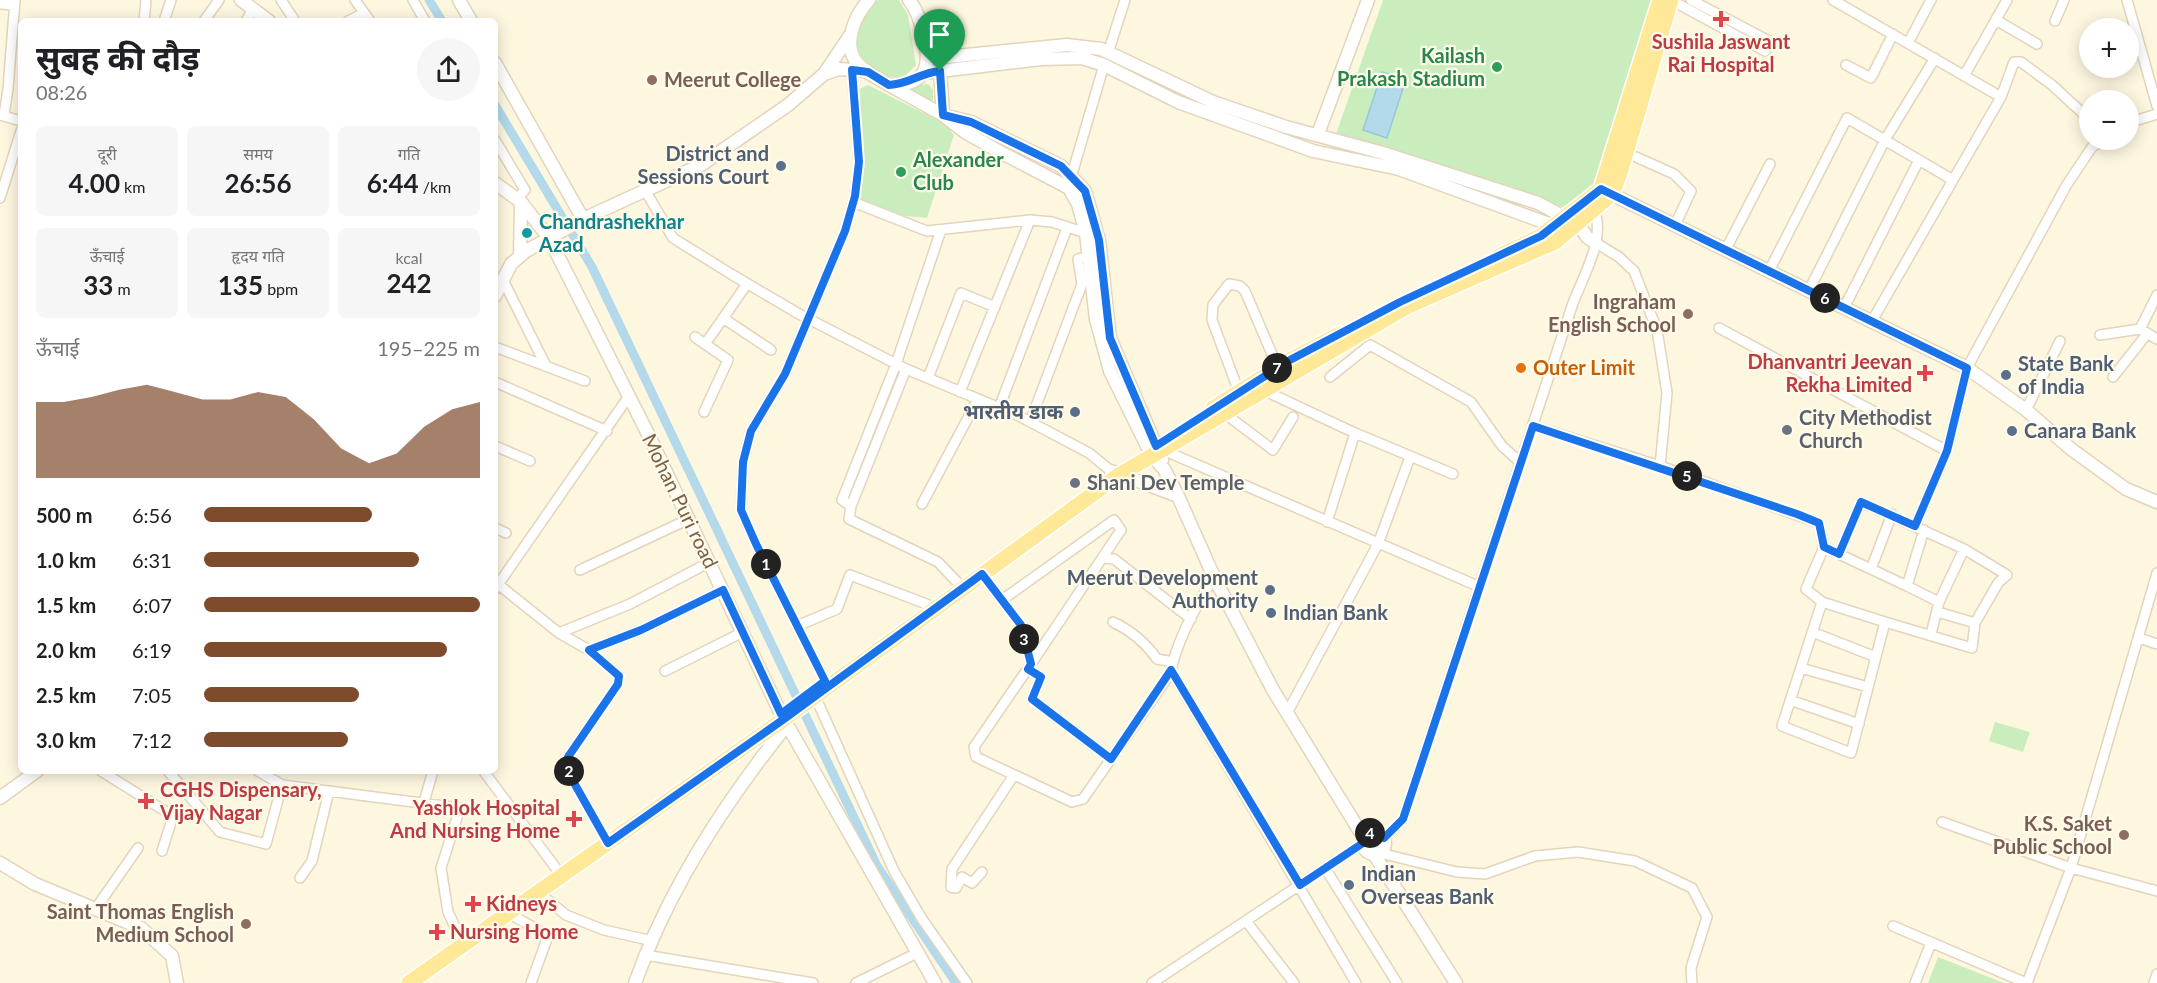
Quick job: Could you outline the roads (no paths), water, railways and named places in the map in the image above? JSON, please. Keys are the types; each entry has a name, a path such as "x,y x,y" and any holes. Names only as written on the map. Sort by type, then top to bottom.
{"main road":[{"path":"1630,117 1660,0"},
{"path":"1156,451 1239,392 1278,368 1400,302 1566,225 1594,209 1606,192 1671,0"},
{"path":"864,656 958,583 1115,473 1224,413 1408,306 1555,242 1566,225 1606,192"},
{"path":"409,983 505,911 787,715 815,691 982,574 1115,473"},
{"path":"505,911 537,891 559,873"},
{"path":"400,983 462,942"}],"street":[{"path":"144,18 146,0"},
{"path":"165,18 171,0"},
{"path":"206,18 219,0"},
{"path":"241,0 265,18"},
{"path":"281,0 293,18"},
{"path":"355,0 368,18"},
{"path":"413,0 423,18"},
{"path":"459,0 469,18"},
{"path":"909,0 920,23 927,59 923,73"},
{"path":"1125,0 1070,182 1086,233 1096,319 1110,370 1156,451 1480,587"},
{"path":"1318,134 1368,0"},
{"path":"1671,0 1765,51 1770,42 1691,0"},
{"path":"1833,0 1848,4 1893,34 2001,97"},
{"path":"1908,43 1931,0"},
{"path":"1964,75 2007,0"},
{"path":"2055,21 2064,0"},
{"path":"2127,0 2157,106"},
{"path":"0,4 14,2 5,65 2,115 18,120"},
{"path":"546,366 502,278 520,256 579,221 701,165 788,105 824,74 851,34 866,2"},
{"path":"248,18 254,9"},
{"path":"354,18 364,13"},
{"path":"1996,20 2037,44"},
{"path":"851,34 852,53 860,66 868,72 943,115 974,137 1085,191 1099,240 1110,338 1156,451 1214,577 1287,713 1359,830 1364,840 1365,850 1457,872 1485,874 1535,856 1578,852 1635,861 1692,888 1707,917 1691,968 1692,983"},
{"path":"1846,65 1870,78 1893,34"},
{"path":"927,59 1067,45 1101,49 1106,59 1178,102 1313,151 1399,170 1566,225"},
{"path":"1809,290 1886,138 1935,58"},
{"path":"889,85 909,83 923,73 1041,59 1106,59 1213,102 1538,203 1566,225 1619,257 1634,271 1657,330 1667,393 1660,466"},
{"path":"1872,321 2001,97 2014,62 2021,62 2052,85 2079,110"},
{"path":"498,69 579,221"},
{"path":"824,74 839,69 868,72"},
{"path":"852,70 859,162 853,202 845,231 785,374 751,431 742,474 741,510 797,626 815,691 894,871 922,919 967,983"},
{"path":"940,71 943,115"},
{"path":"2139,120 2157,114"},
{"path":"1769,271 1847,118 1886,138 1953,180"},
{"path":"0,198 18,141"},
{"path":"498,145 525,190 519,200 520,256"},
{"path":"1915,526 1947,451 1967,368 2066,186 2090,150"},
{"path":"1636,157 1674,174 1691,191 1675,225"},
{"path":"1844,308 1919,160"},
{"path":"1726,249 1770,165"},
{"name":"Mohan Puri road","path":"498,185 519,200 549,238 629,396 743,632 935,983"},
{"path":"645,190 673,238 747,284 901,366 1030,422 1089,453 1115,473 1178,496"},
{"path":"1606,192 1967,368 2026,410 2072,449 2126,489 2157,502"},
{"path":"853,202 927,231 1030,220 1053,222 1086,233"},
{"path":"1384,838 1403,819 1521,463 1591,240 1600,228 1594,209"},
{"path":"960,392 1030,220"},
{"path":"999,408 1067,228"},
{"path":"941,230 901,366 851,506 849,519 938,562 958,583"},
{"path":"1030,422 1082,284 1078,259 1089,256"},
{"path":"705,344 747,284"},
{"path":"1239,392 1212,320 1213,305 1229,284 1240,286 1245,291 1278,368"},
{"path":"928,378 961,293 995,307"},
{"path":"2113,377 2144,331 2157,295"},
{"path":"723,318 771,350"},
{"path":"1719,328 1947,451"},
{"path":"2100,335 2144,331 2157,339"},
{"path":"1354,336 1471,402 1502,446 1521,463"},
{"path":"695,337 728,360 705,412"},
{"path":"2026,410 2061,341"},
{"path":"1330,377 1370,345"},
{"path":"498,348 585,381"},
{"path":"498,383 607,431"},
{"path":"1263,390 1355,433 1454,474"},
{"path":"498,586 629,396"},
{"path":"922,504 978,399"},
{"path":"1224,413 1273,450 1293,417"},
{"path":"1533,426 1660,466 1819,523 1824,547 1806,590 1822,602 1885,622 1972,648 1975,623 1998,583 2007,575 1964,549 1892,514 1861,502 1839,554"},
{"path":"1326,522 1355,433"},
{"path":"498,448 530,461"},
{"path":"1287,713 1378,544 1410,457"},
{"path":"1871,569 1892,514"},
{"path":"580,570 689,519"},
{"path":"1002,600 1114,520 1121,530 974,747 976,757 1072,802 1083,799 1172,666 1191,619 1214,577"},
{"path":"498,529 506,533"},
{"path":"1907,586 1924,530"},
{"path":"1824,547 1907,586 1939,607 1975,623"},
{"path":"1931,634 1939,607 1964,549"},
{"path":"1104,558 1114,559 1191,619"},
{"path":"559,633 630,604 710,562"},
{"path":"1893,926 2027,983 2072,868 2157,573"},
{"path":"982,574 1021,625 1029,666 1041,677 1032,699 1111,759"},
{"path":"797,626 837,609 850,575 929,605"},
{"path":"498,588 559,633 589,650 619,676 618,684 568,757 569,774 606,840"},
{"path":"589,650 641,630 723,590"},
{"path":"1822,602 1782,726 1851,753 1885,622"},
{"path":"1113,622 1129,630 1149,647 1157,659 1172,666 1356,983"},
{"path":"665,671 690,661 743,632"},
{"path":"1812,632 1876,657"},
{"path":"2139,638 2157,644"},
{"path":"1800,668 1868,687"},
{"path":"1790,700 1859,724"},
{"path":"635,983 658,924 714,826 763,755 787,715"},
{"path":"0,790 22,774"},
{"path":"0,798 33,774"},
{"path":"106,774 173,816 162,851"},
{"path":"171,774 220,831 266,844 282,785"},
{"path":"263,774 282,785 460,808 441,868 448,912 462,942"},
{"path":"424,802 432,774"},
{"path":"487,774 559,873"},
{"path":"982,873 972,883 962,877 956,888 951,887 952,869 1014,775"},
{"path":"300,878 312,861 329,791"},
{"path":"1942,822 2072,868 2157,891"},
{"path":"1152,983 1300,885 1375,832 1384,838 1385,847 1377,854"},
{"path":"96,908 138,848"},
{"path":"1377,854 1456,983"},
{"path":"0,863 35,884 141,928 172,956 177,983"},
{"path":"1325,868 1397,983"},
{"path":"537,891 566,915 604,930 653,941"},
{"path":"505,911 548,936 531,983"},
{"path":"1246,921 1294,983"},
{"path":"1915,983 1931,943"},
{"path":"856,983 917,953"},
{"path":"645,955 813,983"}],"water":[{"path":"1382,72 1406,79 1387,138 1363,130"}],"waterway":[{"path":"429,0 440,18"},
{"path":"498,110 592,267 877,866 956,983"}],"place":[{"name":"Sushila Jaswant Rai Hospital","path":"1721,19"},
{"name":"Kailash Prakash Stadium","path":"1497,67"},
{"name":"Meerut College","path":"652,80"},
{"name":"District and Sessions Court","path":"781,166"},
{"name":"Alexander Club","path":"901,172"},
{"name":"Chandrashekhar Azad","path":"527,233"},
{"name":"Ingraham English School","path":"1688,314"},
{"name":"Outer Limit","path":"1521,368"},
{"name":"Dhanvantri Jeevan Rekha Limited","path":"1925,373"},
{"name":"State Bank of India","path":"2006,375"},
{"name":"भारतीय डाक","path":"1075,412"},
{"name":"City Methodist Church","path":"1787,430"},
{"name":"Canara Bank","path":"2012,431"},
{"name":"Shani Dev Temple","path":"1075,483"},
{"name":"Meerut Development Authority","path":"1270,590"},
{"name":"Indian Bank","path":"1271,613"},
{"name":"CGHS Dispensary, Vijay Nagar","path":"146,801"},
{"name":"Yashlok Hospital And Nursing Home","path":"574,819"},
{"name":"K.S. Saket Public School","path":"2124,835"},
{"name":"Indian Overseas Bank","path":"1349,885"},
{"name":"Kidneys","path":"473,904"},
{"name":"Saint Thomas English Medium School","path":"246,924"},
{"name":"Nursing Home","path":"437,932"}]}
